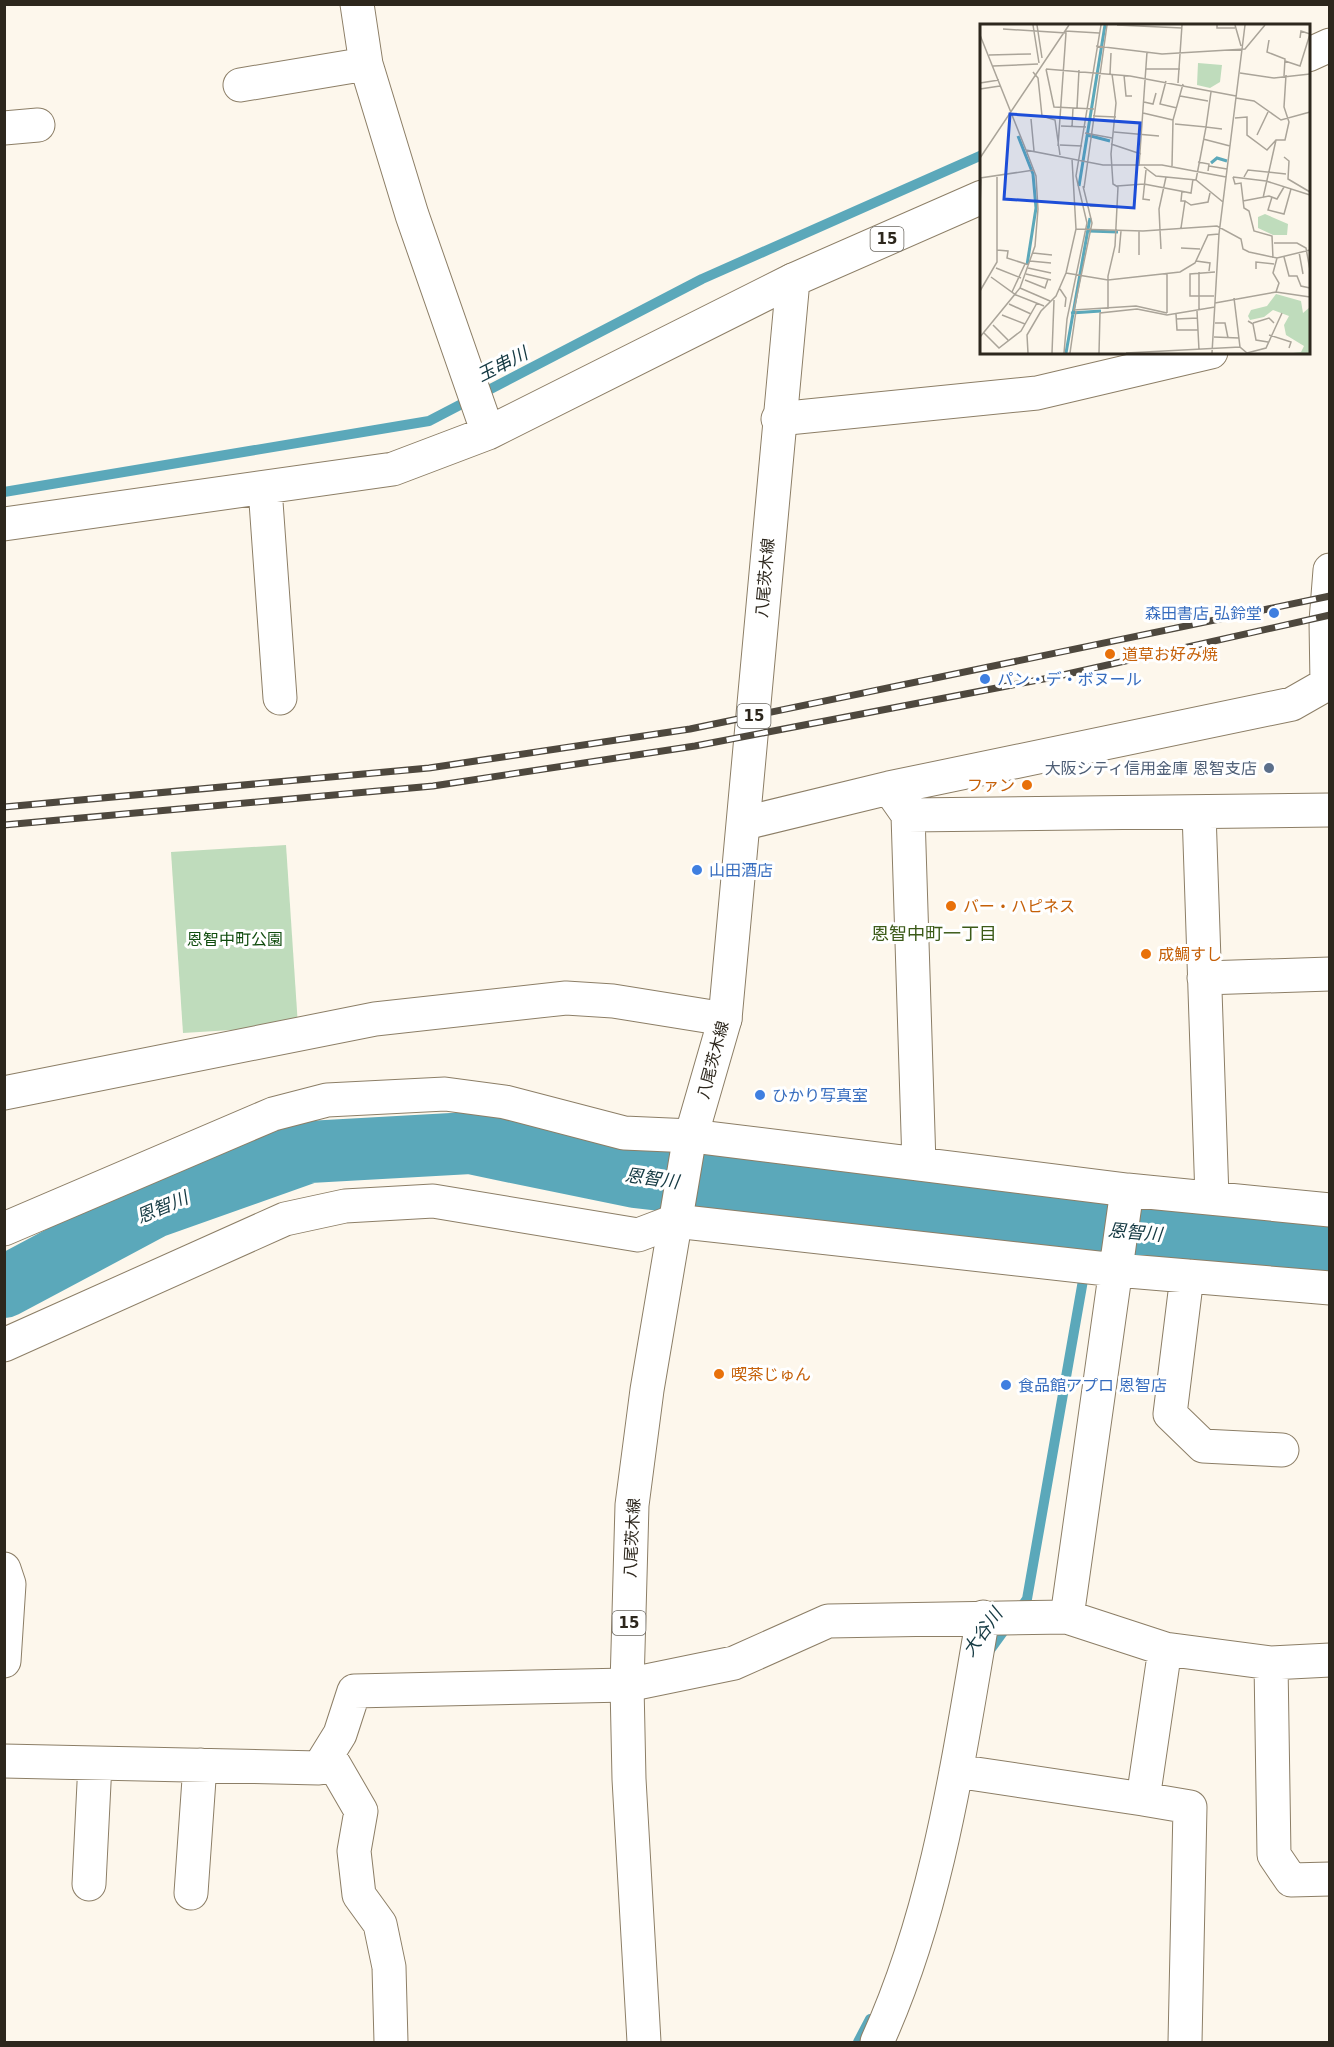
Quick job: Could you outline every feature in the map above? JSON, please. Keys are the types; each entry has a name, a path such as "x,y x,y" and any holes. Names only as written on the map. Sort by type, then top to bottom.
{"street":[{"path":"357,4 366,64 412,214 488,433"},
{"path":"1310,54 1329,45"},
{"path":"240,85 366,64"},
{"path":"4,128 38,125"},
{"name":"15","path":"793,280 980,197"},
{"path":"4,524 393,469 488,433 793,280"},
{"name":"八尾茨木線","path":"644,2043 632,1864 627,1685 632,1504 676,1214 690,1142 725,1019 745,823 778,419 793,280"},
{"path":"778,419 1037,393 1203,354"},
{"path":"265,488 280,698"},
{"path":"745,823 889,788 1292,704 1327,684 1326,621 1329,570"},
{"path":"889,788 908,815 919,1164"},
{"path":"908,815 1329,810"},
{"path":"1198,812 1212,1198"},
{"path":"1204,978 1329,974"},
{"path":"4,1093 375,1019 566,998 613,1000 725,1019"},
{"path":"4,1230 273,1114 327,1100 445,1094 505,1101 624,1133 690,1142 919,1164 1127,1194 1212,1198 1329,1210"},
{"path":"1066,1617 1127,1194"},
{"path":"4,1345 285,1219 345,1206 433,1201 638,1235 676,1214 1116,1270 1329,1288"},
{"path":"4,1322 237,1217 285,1219"},
{"path":"1187,1276 1170,1414 1203,1446 1282,1450"},
{"path":"4,1569 9,1584 4,1661"},
{"path":"877,2043 899,1994 946,1833 983,1617"},
{"path":"4,1761 319,1768 340,1734 354,1691 627,1685 734,1663 828,1621 1066,1617 1166,1649 1271,1663 1329,1660"},
{"path":"1143,1799 1166,1649"},
{"path":"1271,1663 1274,1856 1291,1880 1329,1879"},
{"path":"328,1754 361,1811 354,1851 359,1895 380,1924 389,1967 391,2043"},
{"path":"89,1884 94,1763"},
{"path":"191,1893 200,1765"},
{"path":"956,1772 1190,1807 1185,2043"}],"green space":[{"name":"恩智中町公園","path":"286,845 298,1026 183,1033 171,852"}],"waterway":[{"name":"玉串川","path":"4,492 429,421 702,279 980,156"},
{"name":"恩智川","path":"4,1287 154,1207 309,1152 470,1143 635,1177 1092,1229 1330,1248"},
{"name":"大谷川","path":"1017,1613 1027,1599 1092,1229"},
{"name":"大谷川","path":"987,1654 1008,1625"},
{"name":"大谷川","path":"858,2042 870,2019"}],"railway":[{"path":"4,807 429,768 690,729 1330,596"},
{"path":"4,825 433,786 695,746 1054,677 1330,615"}],"place":[{"name":"森田書店 弘鈴堂","path":"1274,613"},
{"name":"道草お好み焼","path":"1110,654"},
{"name":"パン・デ・ボヌール","path":"985,679"},
{"name":"大阪シティ信用金庫 恩智支店","path":"1269,768"},
{"name":"ファン","path":"1027,785"},
{"name":"山田酒店","path":"697,870"},
{"name":"バー・ハピネス","path":"951,906"},
{"name":"成鯛すし","path":"1146,954"},
{"name":"ひかり写真室","path":"760,1095"},
{"name":"喫茶じゅん","path":"719,1374"},
{"name":"食品館アプロ 恩智店","path":"1006,1385"}],"district":[{"name":"恩智中町一丁目","path":"934,933"}]}
